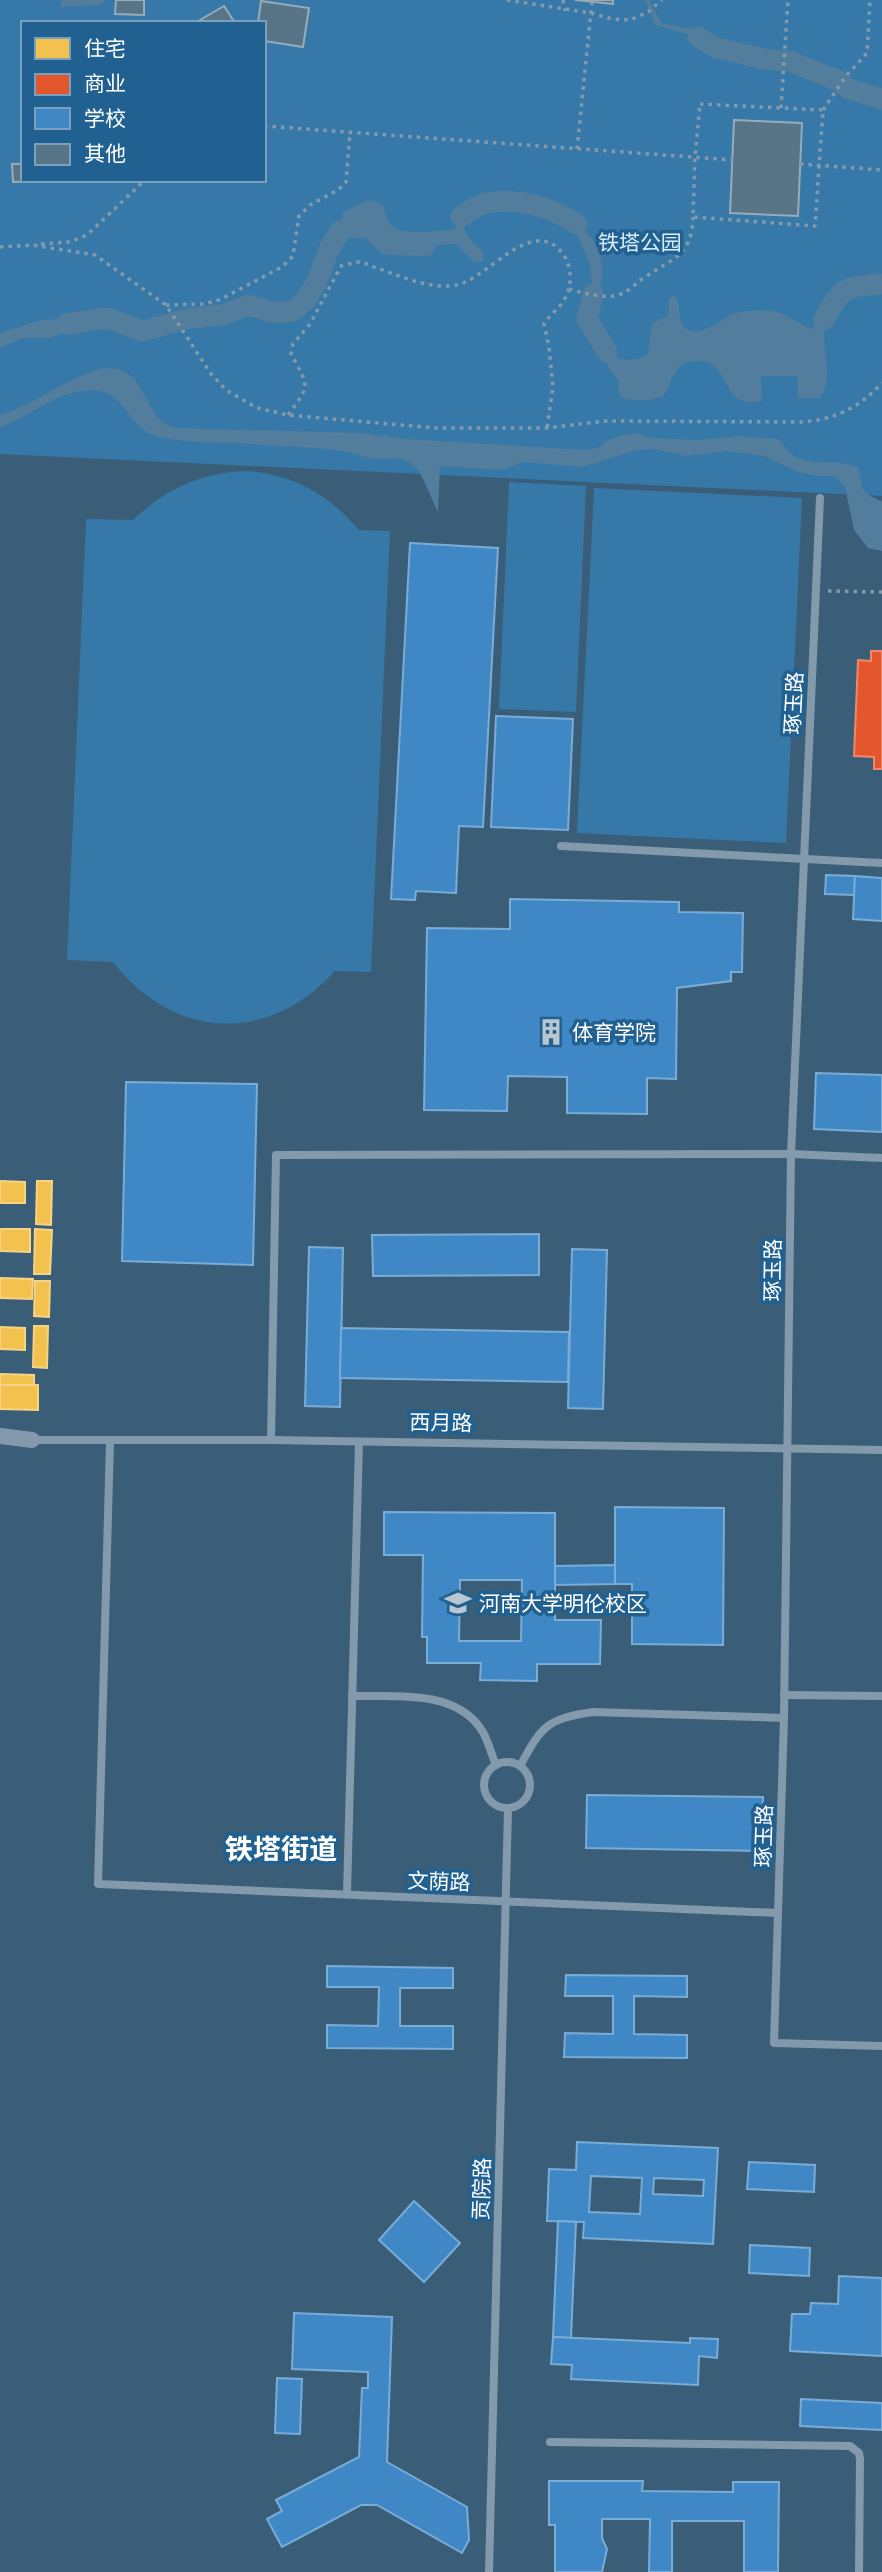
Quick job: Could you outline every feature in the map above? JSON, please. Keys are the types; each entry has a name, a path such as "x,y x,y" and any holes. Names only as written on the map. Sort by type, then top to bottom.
{"street":[{"name":"西月路","path":"0,1436 32,1440"}],"lane":[{"name":"琢玉路","path":"820,498 791,1154 784,1718 774,2043 882,2046"},
{"path":"561,846 882,863"},
{"path":"271,1440 276,1155 791,1154 882,1158"},
{"name":"西月路","path":"32,1440 271,1440 882,1450"},
{"name":"文荫路","path":"110,1441 98,1884 778,1913"},
{"path":"347,1895 359,1442"},
{"path":"784,1695 882,1696"},
{"path":"352,1696 446,1702 466,1712 483,1731 496,1765"},
{"path":"520,1766 537,1735 548,1724 565,1716 593,1712 784,1718"},
{"path":"513,1763 520,1766 530,1779 529,1794 520,1805 508,1808 497,1806 486,1794 485,1779 496,1765 513,1763"},
{"name":"贡院路","path":"489,2572 508,1808"},
{"path":"550,2442 850,2446 859,2453 860,2459 859,2572"}],"path":[{"path":"507,0 630,20 648,12 663,0"},
{"path":"563,0 565,10"},
{"path":"781,108 788,0"},
{"path":"693,217 815,226 823,110 846,76 867,53 870,0"},
{"path":"577,149 592,2"},
{"path":"568,289 602,296 618,295 635,287 642,278 680,256 693,232 695,158 701,104 823,110"},
{"path":"266,126 733,160"},
{"path":"166,305 219,300 282,267 293,256 299,216 310,205 338,190 346,182 350,132"},
{"path":"800,164 882,170"},
{"path":"0,247 70,242 87,234 143,182"},
{"path":"288,415 307,385 304,374 291,354 293,344 310,324 341,267 356,262 366,263 415,281 455,286 475,278 522,244 535,241 549,244 562,252 569,264 570,282 564,300 550,313 544,324 553,387 547,428"},
{"path":"32,245 95,255 166,305 211,374 226,390 257,408 288,415 436,428 547,428 606,421 801,422 827,420 869,397 882,383"},
{"path":"816,591 882,592"}],"green space":[{"name":"铁塔公园","path":"0,0 882,0 882,496 0,454"},
{"path":"245,471 279,476 308,488 335,506 359,530 390,531 371,972 335,971 309,995 281,1012 251,1021 222,1023 192,1019 164,1007 137,988 113,962 67,960 86,519 133,520 171,491 184,485 213,475"},
{"path":"509,482 586,486 576,712 499,709"},
{"path":"594,488 802,498 786,843 577,833"}],"shaded area":[{"path":"61,0 106,0 99,5 60,7"},
{"path":"645,0 650,0 661,23 691,29 698,37 655,25"},
{"path":"368,200 384,207 389,223 394,227 409,232 455,229 461,217 468,220 464,228 469,238 484,253 483,261 474,262 457,244 436,245 431,255 427,256 384,255 365,238 345,238 340,231 343,212"},
{"path":"577,224 592,239 600,255 602,274 598,294 593,294 590,264 575,230"},
{"path":"673,295 678,300 681,321 692,331 706,329 733,314 746,311 776,312 810,329 824,320 827,380 820,398 798,398 797,376 761,376 762,401 743,401 737,399 716,368 707,362 699,361 691,361 676,371 664,396 642,400 621,397 619,381 608,367 603,354 607,352 627,360 648,354 652,323 668,316 669,299"},
{"path":"57,319 67,324 65,332 51,338 23,338 0,348 0,333 41,320"},
{"path":"104,368 119,369 129,374 140,386 156,415 165,424 177,428 362,433 407,439 586,450 600,447 606,441 623,435 637,433 652,438 697,440 739,436 778,439 798,458 813,462 843,463 859,468 863,489 882,501 882,551 868,548 854,530 845,487 835,476 798,472 764,456 727,451 686,456 655,449 637,450 583,467 523,462 501,470 440,466 438,512 420,474 405,460 374,459 326,449 168,439 147,432 116,399 99,391 72,393 60,397 0,427 0,415 90,372"}],"building: 住宅":[{"path":"0,1181 25,1182 25,1203 0,1203"},
{"path":"37,1181 52,1181 51,1225 36,1224"},
{"path":"0,1229 30,1229 30,1252 0,1251"},
{"path":"35,1229 52,1230 50,1274 34,1274"},
{"path":"0,1278 33,1279 32,1299 0,1298"},
{"path":"35,1281 50,1281 49,1317 34,1316"},
{"path":"34,1326 48,1326 47,1368 33,1367"},
{"path":"0,1327 25,1328 25,1350 0,1349"},
{"path":"0,1374 34,1375 34,1385 0,1385"},
{"path":"0,1385 38,1385 38,1410 0,1409"}],"building: 商业":[{"path":"871,651 882,651 882,769 874,769 874,757 854,756 858,660 871,661"}],"building: 学校":[{"path":"410,543 498,548 483,827 459,826 456,893 416,891 415,900 391,899"},
{"path":"496,716 573,719 568,830 491,827"},
{"path":"826,875 855,876 854,895 825,894"},
{"path":"855,876 882,878 882,921 853,919"},
{"name":"体育学院","path":"510,899 679,902 679,912 743,913 742,972 731,972 731,981 677,988 676,1079 647,1078 647,1114 567,1113 567,1077 508,1076 507,1111 424,1110 427,928 510,929"},
{"path":"816,1073 882,1075 882,1132 814,1129"},
{"path":"126,1082 257,1084 253,1265 122,1261"},
{"path":"539,1234 539,1275 373,1276 372,1235"},
{"path":"309,1247 343,1248 340,1407 305,1406"},
{"path":"572,1249 607,1250 603,1409 568,1408"},
{"path":"341,1328 569,1332 568,1382 340,1378"},
{"path":"615,1507 724,1508 723,1645 632,1644 632,1584 615,1584"},
{"path":"384,1512 555,1513 555,1620 601,1620 600,1664 537,1664 537,1681 480,1680 481,1663 427,1663 427,1637 422,1637 423,1555 384,1555","holes":["460,1580 522,1580 521,1641 459,1641"]},
{"path":"615,1565 615,1584 555,1585 555,1566"},
{"path":"587,1795 763,1797 762,1851 586,1848"},
{"path":"327,1966 453,1968 453,1988 400,1988 400,2026 453,2026 453,2049 327,2048 327,2025 378,2026 379,1987 327,1987"},
{"path":"566,1975 687,1976 687,1997 634,1996 634,2034 687,2035 687,2058 564,2057 565,2033 613,2034 613,1996 565,1996"},
{"path":"577,2142 718,2148 713,2244 583,2238 584,2222 547,2221 549,2169 576,2170","holes":["591,2176 642,2178 640,2214 589,2212","654,2178 704,2180 703,2196 653,2194"]},
{"path":"749,2162 815,2165 814,2192 747,2189"},
{"path":"414,2201 460,2243 424,2282 379,2240"},
{"path":"558,2221 576,2222 571,2338 553,2337"},
{"path":"750,2245 810,2248 809,2276 749,2273"},
{"path":"839,2276 882,2278 882,2356 790,2351 792,2314 810,2314 811,2303 838,2304"},
{"path":"294,2313 392,2317 387,2462 467,2507 469,2540 462,2553 377,2505 361,2505 282,2547 267,2519 282,2511 276,2500 359,2457 362,2388 368,2388 368,2372 292,2369"},
{"path":"553,2337 690,2343 690,2338 718,2339 717,2358 699,2356 698,2385 571,2379 572,2365 551,2364"},
{"path":"277,2378 302,2379 300,2434 275,2433"},
{"path":"801,2399 882,2403 882,2430 800,2426"},
{"path":"549,2481 643,2481 642,2491 733,2492 733,2482 779,2482 778,2572 744,2572 744,2521 672,2521 672,2572 649,2572 650,2519 602,2519 602,2538 607,2549 602,2572 555,2572 555,2525 549,2525"}],"building: 其他":[{"path":"116,0 144,0 144,15 115,14"},
{"path":"575,0 613,0 613,4"},
{"path":"261,1 309,8 303,47 266,41 266,21 258,21"},
{"path":"224,6 234,21 198,21"},
{"path":"734,120 802,123 798,216 730,213"},
{"path":"12,164 21,164 21,182 13,182"}],"waterway":[{"path":"698,37 717,48 768,60 789,61 839,81 849,89 882,99"},
{"path":"461,217 482,204 510,201 545,208 577,224"},
{"path":"67,324 107,318 143,331 186,319 226,314 248,305 275,313 293,311 305,301 316,284 329,249 340,231"},
{"path":"824,320 835,300 846,290 882,284"},
{"path":"593,294 587,319 607,352"}],"place":[{"name":"体育学院","path":"551,1032"},
{"name":"河南大学明伦校区","path":"458,1603"}],"district":[{"name":"铁塔街道","path":"281,1849"}]}
